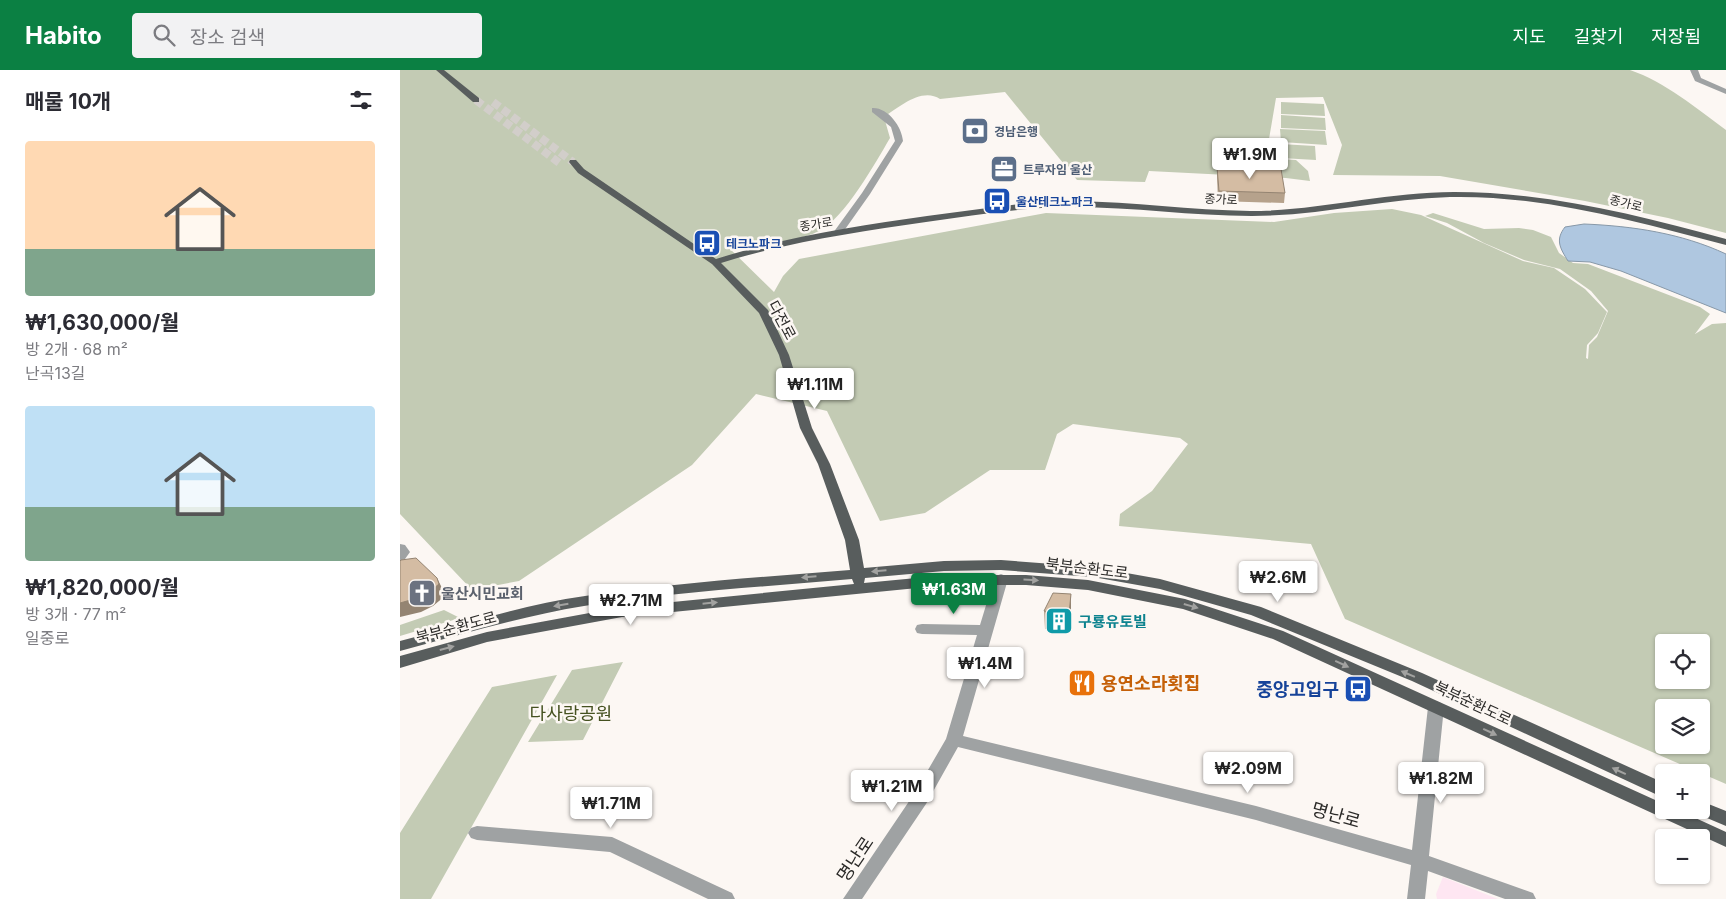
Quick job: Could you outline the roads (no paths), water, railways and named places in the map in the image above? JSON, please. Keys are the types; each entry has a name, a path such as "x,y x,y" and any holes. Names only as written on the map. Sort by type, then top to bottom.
{"main road":[{"path":"440,70 478,97 450,70"},
{"name":"다전로","path":"573,162 581,170 715,262 736,281 764,312 784,355 806,428 824,464 852,540 860,588"},
{"name":"다전로","path":"562,165 581,170"},
{"name":"종가로","path":"715,262 751,250 838,233 1026,206 1088,205 1275,213 1382,198 1471,194 1518,197 1583,206 1726,242"},
{"name":"북부순환도로","path":"400,646 488,620 584,601 858,573 972,565 1056,568 1127,577 1216,598 1287,623 1417,677 1655,787"},
{"name":"북부순환도로","path":"400,662 487,637 622,612 860,588 948,580 1001,579 1053,582 1122,590 1211,611 1278,635 1726,840"},
{"path":"1710,812 1726,818"}],"street":[{"path":"1694,70 1698,79 1726,92"},
{"path":"838,233 866,194 899,140 899,134 892,122 875,110"},
{"path":"400,548 403,552 400,556"},
{"name":"명난로","path":"852,899 920,800 954,740 1001,579"},
{"path":"922,629 986,630"},
{"path":"1416,899 1436,707"},
{"name":"명난로","path":"954,740 1256,813 1419,860 1527,899"},
{"path":"477,833 612,845 726,899"}],"water":[{"path":"1584,224 1656,232 1692,241 1726,254 1726,313 1621,271 1590,262 1568,261 1560,244 1560,236 1565,227"}],"tunnel":[{"path":"476,100 562,165"},
{"path":"493,102 573,162"}],"place":[{"name":"경남은행","path":"975,131"},
{"name":"트루자임 울산","path":"1004,169"},
{"name":"울산테크노파크","path":"997,201"},
{"name":"테크노파크","path":"707,243"},
{"name":"울산시민교회","path":"422,593"},
{"name":"구룡유토빌","path":"1059,621"},
{"name":"용연소라횟집","path":"1082,683"},
{"name":"중앙고입구","path":"1358,689"}],"park label":[{"name":"다사랑공원","path":"571,713"}]}
